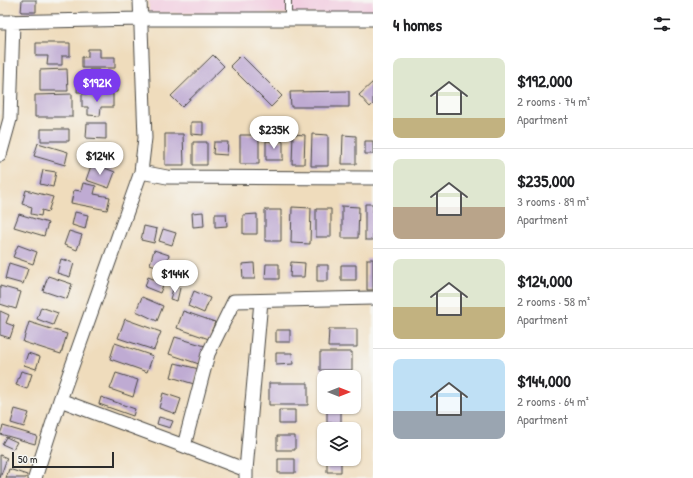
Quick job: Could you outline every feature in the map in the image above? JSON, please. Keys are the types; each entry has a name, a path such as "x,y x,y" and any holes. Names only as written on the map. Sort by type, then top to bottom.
{"street":[{"path":"35,478 60,400 141,172 144,138 140,0"},
{"path":"0,155 10,118 6,21 140,19 373,19"},
{"path":"141,172 166,177 373,178"},
{"path":"184,446 208,354 234,301 373,298"},
{"path":"60,400 184,446 246,474 261,301"}],"lane":[{"path":"288,0 288,19"}],"shaded area":[{"path":"149,0 373,0 373,14 149,13"}],"building":[{"path":"22,0 36,0 36,12 21,12"},
{"path":"36,43 70,43 70,56 62,56 62,65 47,65 48,56 36,56"},
{"path":"88,49 100,49 100,57 115,57 115,68 82,68 82,57 88,57"},
{"path":"213,55 224,66 182,107 171,96"},
{"path":"241,55 282,96 271,107 230,66"},
{"path":"67,69 68,91 40,91 40,70"},
{"path":"89,70 99,70 99,79 118,79 117,92 77,92 78,79 89,79"},
{"path":"373,82 373,104 370,107 359,95"},
{"path":"349,91 349,107 291,107 290,92"},
{"path":"72,94 72,117 35,117 35,95"},
{"path":"82,94 113,94 113,107 101,107 100,116 88,115 88,107 82,107"},
{"path":"191,122 203,122 203,135 191,134"},
{"path":"87,123 106,123 106,139 86,138"},
{"path":"41,129 69,129 69,141 41,141"},
{"path":"165,134 183,134 184,165 165,165"},
{"path":"293,134 305,135 304,164 292,164"},
{"path":"312,134 328,135 328,166 311,166"},
{"path":"240,135 259,135 259,164 240,164"},
{"path":"343,135 356,136 356,164 342,164"},
{"path":"266,141 283,141 283,160 266,160"},
{"path":"365,141 373,141 373,154 365,154"},
{"path":"193,142 207,142 207,165 193,165"},
{"path":"214,142 228,142 227,155 213,154"},
{"path":"38,143 68,152 65,165 34,156"},
{"path":"92,163 115,172 109,188 86,180"},
{"path":"43,170 56,172 53,187 40,184"},
{"path":"83,183 96,186 94,194 110,197 107,210 71,203 74,190 81,191"},
{"path":"26,190 53,197 48,212 42,210 41,216 31,214 32,207 22,204"},
{"path":"365,204 373,204 373,240 365,240"},
{"path":"342,206 359,207 358,238 342,238"},
{"path":"292,207 311,208 310,244 291,243"},
{"path":"316,209 331,209 331,237 316,237"},
{"path":"265,210 281,210 281,241 265,241"},
{"path":"75,212 88,215 85,229 72,225"},
{"path":"203,212 204,226 193,227 192,213"},
{"path":"19,214 48,223 44,236 14,227"},
{"path":"215,214 226,214 227,226 215,227"},
{"path":"257,214 257,234 243,234 243,215"},
{"path":"144,226 157,229 154,243 141,240"},
{"path":"163,229 176,233 172,245 159,241"},
{"path":"69,231 82,235 77,250 64,245"},
{"path":"18,245 37,252 33,264 13,257"},
{"path":"154,250 169,255 164,269 150,264"},
{"path":"61,259 74,263 70,277 57,273"},
{"path":"367,259 373,259 373,290 367,290"},
{"path":"291,262 305,263 304,277 290,277"},
{"path":"9,263 28,269 23,284 5,279"},
{"path":"254,263 255,279 243,279 242,264"},
{"path":"266,264 279,264 279,279 265,279"},
{"path":"317,265 328,265 328,281 317,281"},
{"path":"341,265 356,265 356,280 341,280"},
{"path":"48,276 72,284 67,299 43,291"},
{"path":"148,277 164,283 160,293 145,287"},
{"path":"0,286 21,292 16,309 0,304"},
{"path":"174,286 180,288 177,301 170,299"},
{"path":"194,291 210,298 204,313 188,306"},
{"path":"142,297 163,306 157,321 136,311"},
{"path":"41,307 58,313 53,325 37,319"},
{"path":"0,311 9,315 6,323 14,326 10,338 0,335"},
{"path":"183,311 215,322 209,339 177,328"},
{"path":"125,319 161,332 154,350 118,338"},
{"path":"29,322 67,334 61,354 23,342"},
{"path":"329,329 357,329 357,347 328,347"},
{"path":"276,330 290,330 290,342 276,342"},
{"path":"175,337 205,346 199,364 169,354"},
{"path":"115,343 153,356 147,372 110,359"},
{"path":"320,352 352,352 352,370 320,370"},
{"path":"28,353 40,357 36,369 24,365"},
{"path":"276,353 292,353 293,364 276,365"},
{"path":"175,363 199,369 194,384 171,377"},
{"path":"21,371 32,374 27,389 16,385"},
{"path":"116,373 138,380 133,397 110,389"},
{"path":"269,383 308,383 308,405 269,405"},
{"path":"163,393 181,399 176,414 159,408"},
{"path":"101,397 135,409 133,416 99,404"},
{"path":"15,409 29,413 24,427 11,423"},
{"path":"279,410 295,410 295,424 279,424"},
{"path":"327,414 341,414 341,422 327,422"},
{"path":"159,417 173,421 170,428 157,424"},
{"path":"3,426 37,436 35,444 0,434"},
{"path":"277,436 295,436 295,450 277,450"},
{"path":"6,437 17,442 13,449 2,444"},
{"path":"0,455 7,458 0,478"},
{"path":"278,459 295,459 295,473 278,473"},
{"path":"327,466 341,466 341,472 327,472"},
{"path":"9,469 27,475 26,478 6,478"}]}
